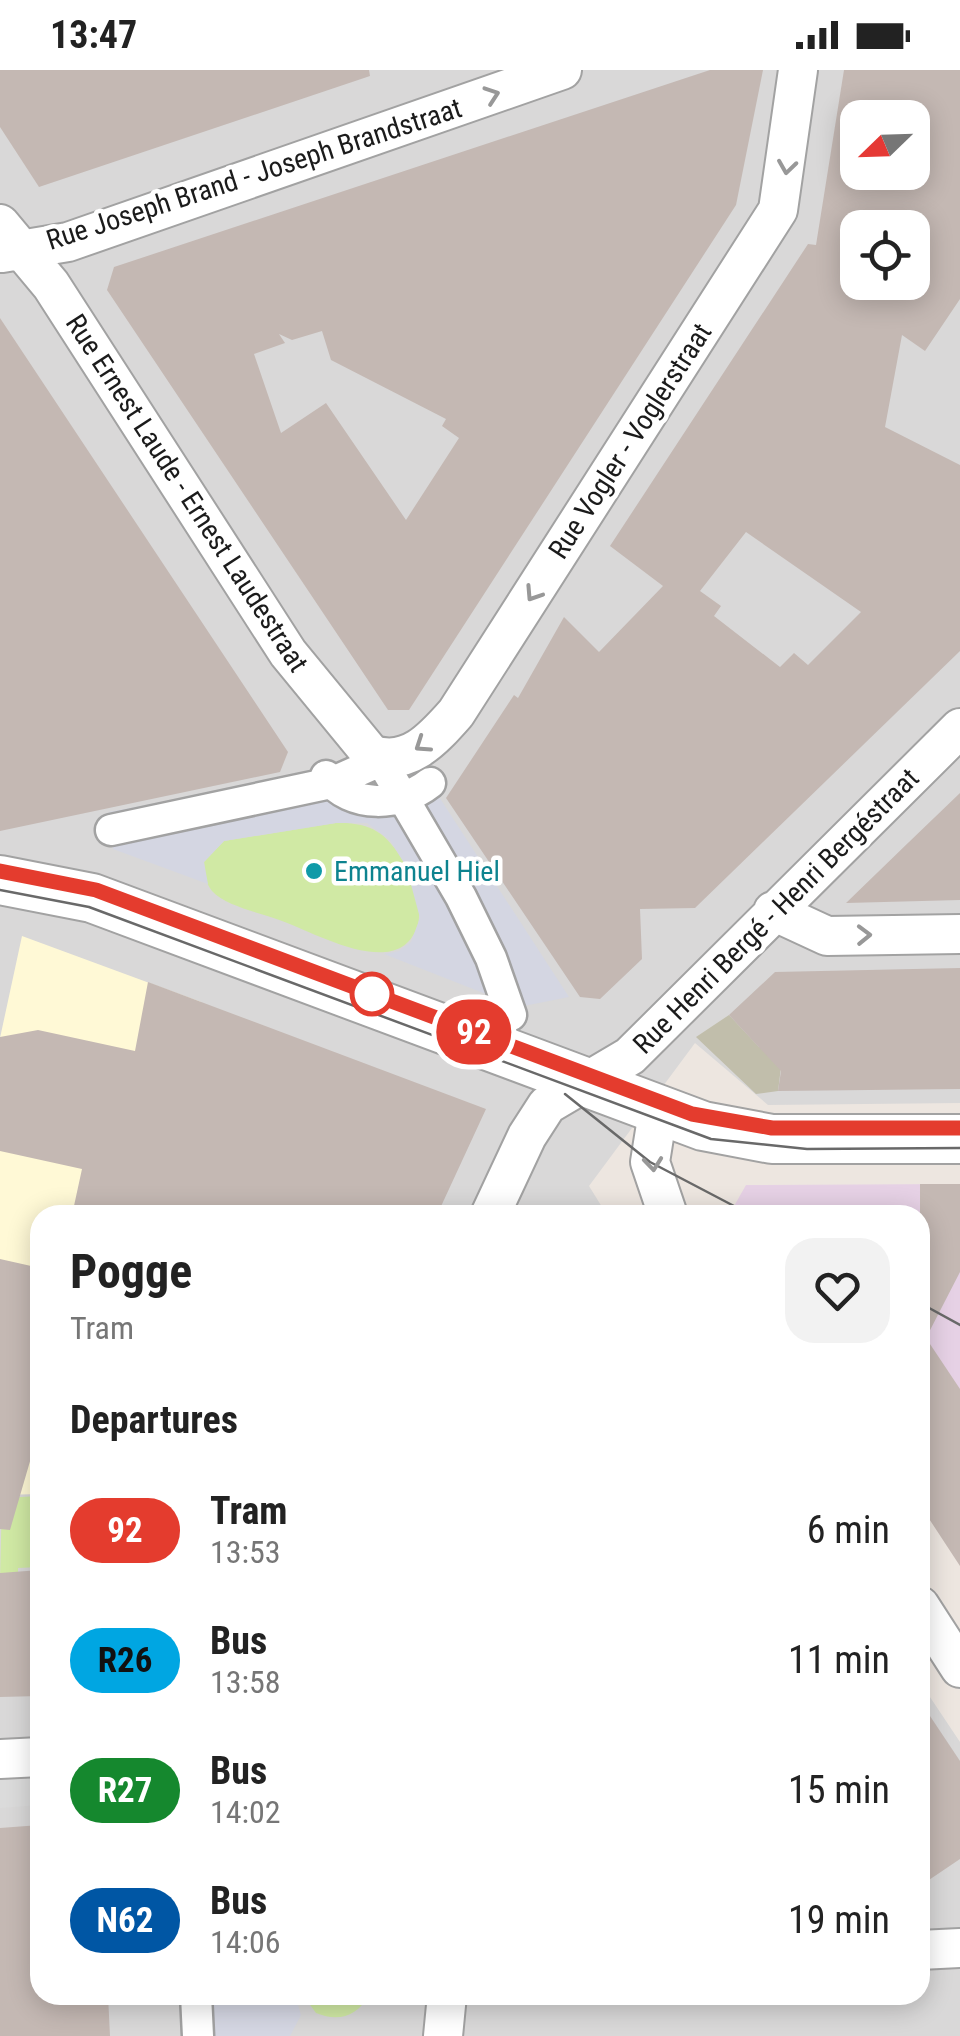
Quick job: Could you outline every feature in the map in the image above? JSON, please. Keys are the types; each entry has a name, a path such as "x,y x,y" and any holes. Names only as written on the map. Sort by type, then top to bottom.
{"street":[{"name":"Rue Joseph Brand - Joseph Brandstraat","path":"7,242 68,242 562,70"},
{"name":"Rue Vogler - Voglerstraat","path":"379,760 399,758 417,750 456,713 778,210 798,70"},
{"name":"Rue Ernest Laude - Ernest Laudestraat","path":"7,242 51,286 288,653 379,760"},
{"name":"Rue Henri Bergé - Henri Bergéstraat","path":"495,1205 546,1106 630,1056 960,728"},
{"path":"111,830 327,778 379,760 460,897 491,958 510,1015"},
{"path":"327,778 371,801 402,801 430,783"},
{"path":"1,880 92,898 703,1126 772,1139 960,1139"},
{"path":"773,911 827,936 960,934"},
{"path":"658,1112 650,1162 665,1205"},
{"path":"930,1622 960,1668"},
{"path":"0,1759 30,1758"},
{"path":"930,1950 960,1948"},
{"path":"196,2005 198,2036"}],"shaded area":[{"path":"0,70 960,70 960,1103 768,1105 695,1043 589,1186 601,1205 30,1205 30,2005 930,2005 930,1697 960,1742 960,2036 0,2036"},
{"path":"378,762 430,783 569,997 519,1007 384,954 399,951 411,942 420,918 406,866 390,840 367,823 336,823 224,841 204,862 208,884 113,849 109,812"},
{"path":"22,936 201,1002 180,1107 225,1205 30,1205 30,1494 1,1495 0,1500 0,1038"},
{"path":"729,1015 759,1047 787,1020 778,1091 756,1094 696,1037"},
{"path":"960,1184 960,1458 930,1478 930,1205 735,1205 746,1185"},
{"path":"30,1772 30,1806 0,1808 0,1773"},
{"path":"203,2005 298,2005 301,2015 290,2036 207,2036"}],"green space":[{"path":"336,823 358,824 376,831 397,851 406,868 416,894 419,920 407,943 393,951 375,952 336,943 226,901 208,884 204,862 224,841"},
{"path":"30,1497 30,1567 18,1568 18,1578 0,1580 2,1498"},
{"path":"310,2005 362,2005 346,2016 316,2013"}],"building":[{"path":"0,70 369,70 370,76 39,187 0,127"},
{"path":"710,70 763,70 736,205 409,710 388,710 107,290 114,267","holes":["322,331 331,360 446,419 442,426 459,438 406,520 326,403 281,433 254,354 285,343 279,334 292,340"]},
{"path":"844,70 960,70 960,299 925,351 902,335 885,427 960,465 960,651 695,908 640,909 642,959 600,999 580,997 446,798 514,695 518,698 564,617 599,652 663,586 610,546 808,244 816,245","holes":["746,532 861,612 808,665 794,653 780,667 714,616 721,606 700,591"]},
{"path":"0,318 288,752 280,772 0,831"},
{"path":"960,793 960,900 846,903 909,842"},
{"path":"960,968 960,1089 778,1091 781,1071 729,1015 775,972"},
{"path":"148,982 486,1109 442,1205 74,1205 82,1169 0,1151 0,1037 38,1030 135,1051"},
{"path":"920,1184 960,1184 960,1272 930,1330 930,1205 920,1205"},
{"path":"0,1259 30,1266 30,1461 10,1530 0,1529"},
{"path":"930,1344 960,1389 960,1566 930,1520"},
{"path":"30,1571 30,1696 0,1697 0,1573"},
{"path":"930,1716 960,1761 960,1859 930,1879"},
{"path":"30,1826 30,2005 108,2005 110,2036 0,2036 0,1828"}],"tram line":[{"path":"0,871 96,890 692,1113 772,1128 960,1128"},
{"name":"92","path":"0,871 64,880 96,890 692,1114 772,1128 960,1128"},
{"path":"0,890 89,907 711,1139 807,1149 960,1148"},
{"path":"565,1094 650,1162 732,1205"},
{"path":"930,1308 960,1325"}],"place":[{"name":"Emmanuel Hiel","path":"314,871"}]}
